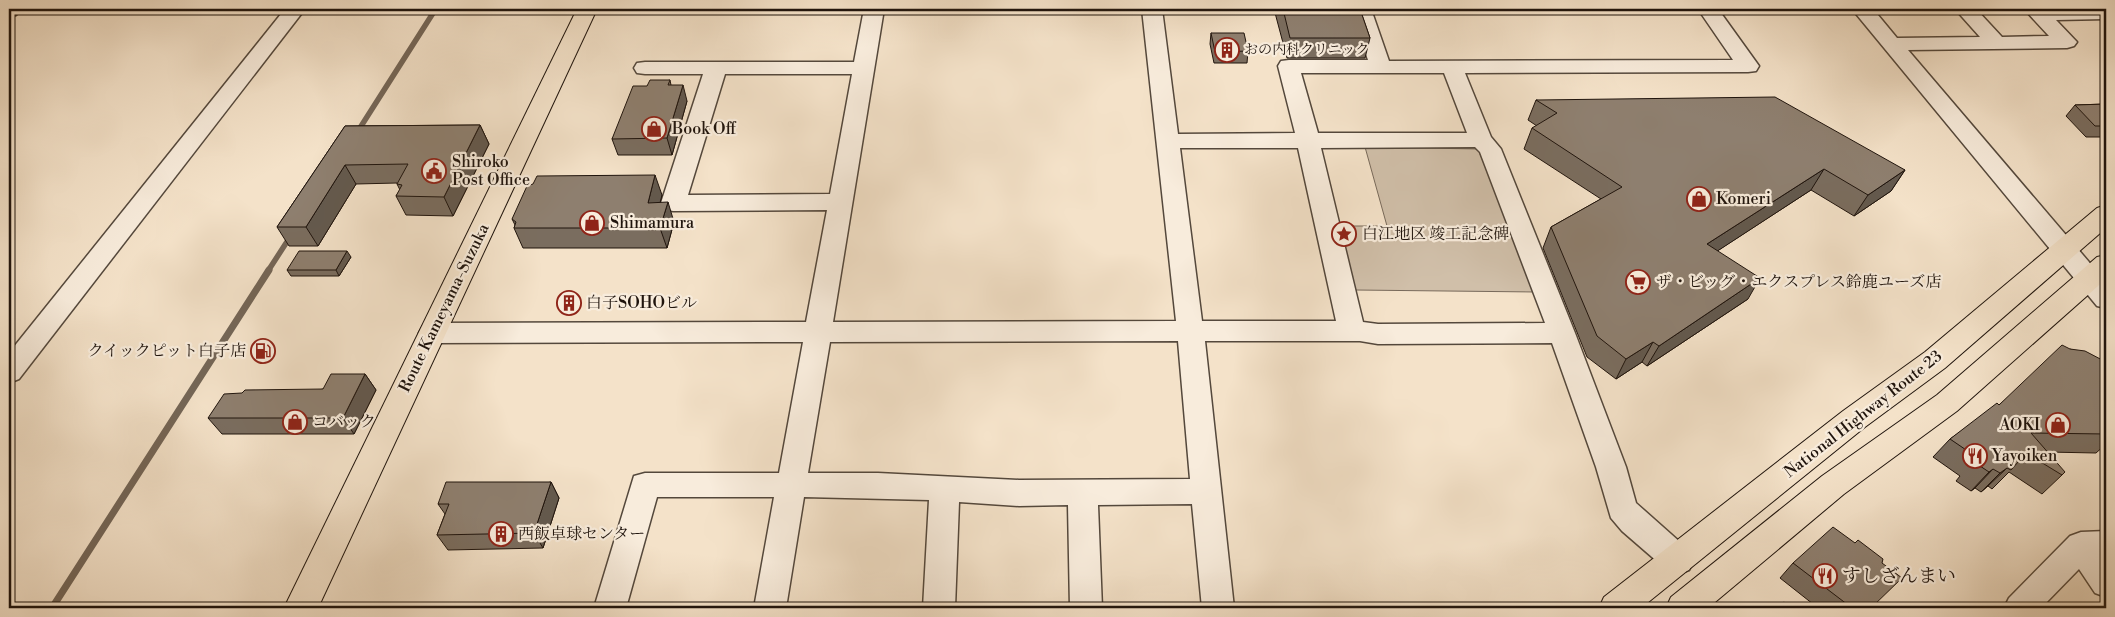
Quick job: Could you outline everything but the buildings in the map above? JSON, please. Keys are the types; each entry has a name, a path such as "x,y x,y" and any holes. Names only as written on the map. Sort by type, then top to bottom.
{"main road":[{"name":"Route Kameyama-Suzuka","path":"301,608 588,9"},
{"name":"National Highway Route 23","path":"1616,608 1854,419 1935,360 2106,214"},
{"path":"1682,608 1833,485 1947,403 2101,281"}],"street":[{"path":"9,372 295,9"},
{"path":"770,608 874,9"},
{"path":"1152,9 1190,331 1218,608"},
{"path":"1361,9 1381,67"},
{"path":"1352,331 1289,66 1748,66 1708,9"},
{"path":"1862,9 2065,248 2101,281"},
{"path":"1964,9 1997,42"},
{"path":"1893,44 2067,42 2036,11"},
{"path":"2036,11 2106,13"},
{"path":"1452,67 1481,140 1490,149 1562,333 1611,467 1622,510 1633,522 1678,560"},
{"path":"645,68 865,68"},
{"path":"716,68 673,203 841,202"},
{"path":"1167,141 1481,140"},
{"path":"432,334 1190,331 1352,331 1378,334 1562,333"},
{"path":"610,608 645,485 878,485 1019,493 1205,491"},
{"path":"939,608 946,489"},
{"path":"1083,492 1086,608"},
{"path":"2020,608 2094,545 2106,584"}],"shaded area":[{"path":"1365,147 1478,149 1536,292 1355,290 1337,226 1387,226"}],"waterway":[{"path":"358,131 435,10"},
{"path":"268,271 290,237"},
{"path":"52,608 269,270"}],"place":[{"name":"おの内科クリニック","path":"1227,50"},
{"name":"Book Off","path":"654,129"},
{"name":"Shiroko Post Office","path":"434,171"},
{"name":"Komeri","path":"1699,199"},
{"name":"Shimamura","path":"592,223"},
{"name":"白江地区 竣工記念碑","path":"1344,234"},
{"name":"ザ・ビッグ・エクスプレス鈴鹿ユーズ店","path":"1638,282"},
{"name":"白子SOHOビル","path":"569,303"},
{"name":"クイックピット白子店","path":"263,351"},
{"name":"コバック","path":"295,422"},
{"name":"AOKI","path":"2058,425"},
{"name":"Yayoiken","path":"1975,456"},
{"name":"西飯卓球センター","path":"501,534"},
{"name":"すしざんまい","path":"1825,576"}]}
